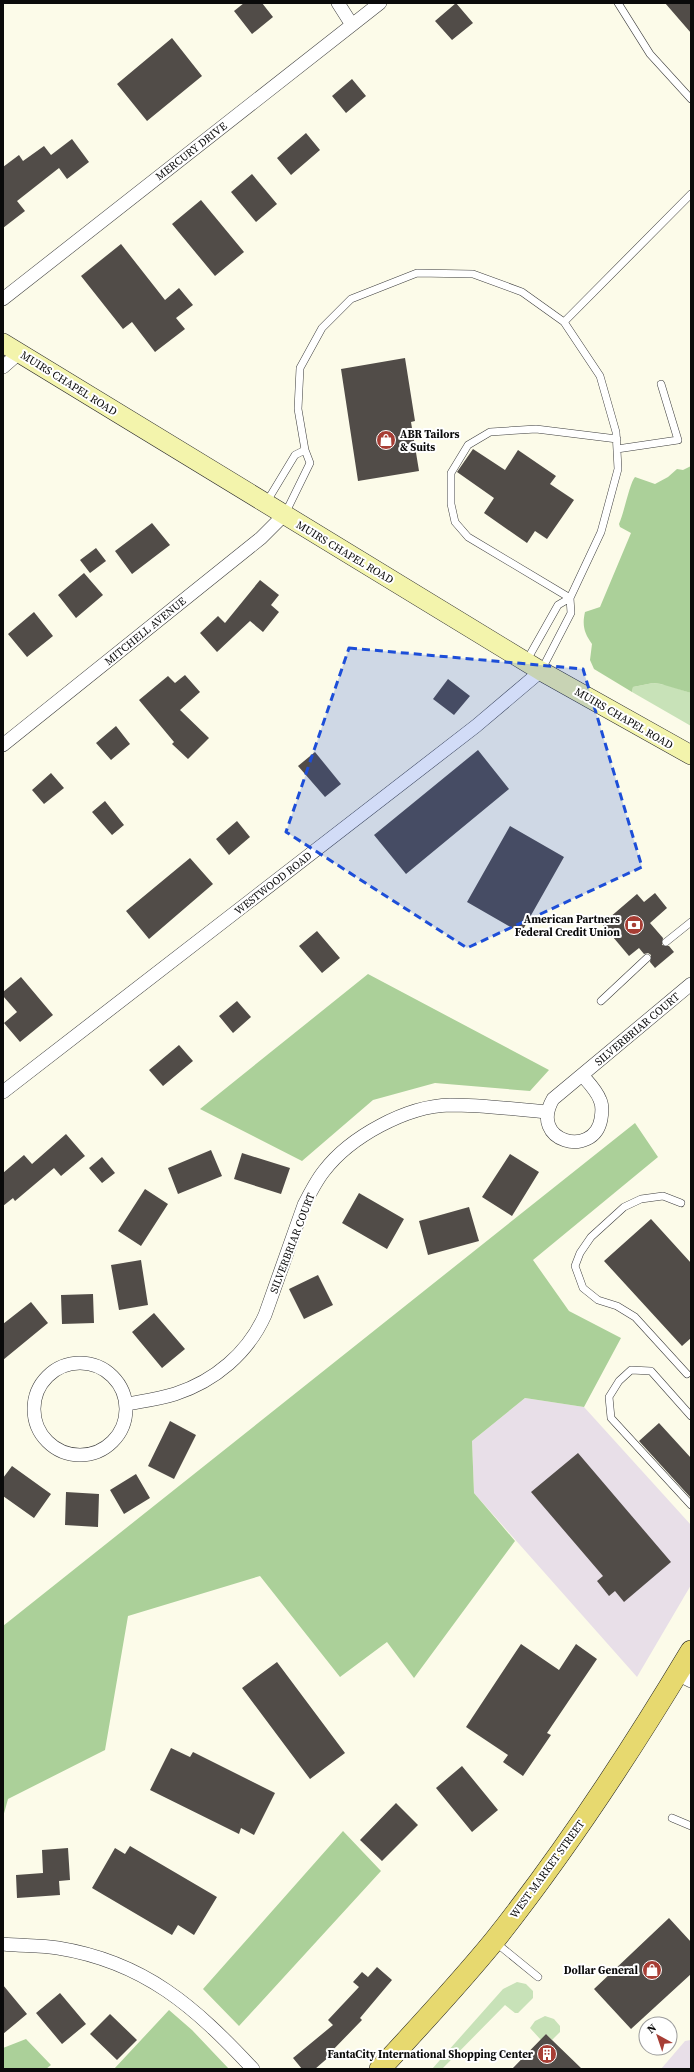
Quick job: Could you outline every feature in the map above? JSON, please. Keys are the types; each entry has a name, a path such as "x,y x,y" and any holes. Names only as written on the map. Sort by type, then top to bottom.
{"main road":[{"name":"MUIRS CHAPEL ROAD","path":"3,343 284,516 533,666 691,755"},
{"name":"WEST MARKET STREET","path":"380,2069 448,1996 494,1941 684,1678 691,1651"}],"street":[{"path":"338,3 352,25"},
{"name":"MERCURY DRIVE","path":"3,299 380,3"},
{"path":"3,368 19,353"},
{"name":"MITCHELL AVENUE","path":"3,745 261,538 284,516"},
{"name":"WESTWOOD ROAD","path":"3,1092 476,726 533,666"},
{"name":"SILVERBRIAR COURT","path":"127,1404 175,1394 192,1387 225,1368 246,1348 257,1333 265,1315 304,1205 312,1188 324,1170 358,1140 383,1123 401,1115 449,1105 547,1112 553,1099 691,984"},
{"path":"547,1112 547,1121 550,1128 556,1136 565,1141 576,1143 586,1139 594,1132 600,1122 602,1112 601,1100 582,1075"},
{"path":"76,1362 97,1365 106,1370 120,1385 127,1404 124,1425 112,1442 104,1449 84,1455 63,1452 46,1441 35,1422 34,1402 42,1382 57,1368 76,1362"},
{"path":"3,1944 56,1948 88,1954 142,1975 173,1994 198,2013 253,2069"}],"lane":[{"path":"618,3 650,54 691,99"},
{"path":"564,322 691,194"},
{"path":"284,516 310,463 305,450 298,408 300,368 322,328 351,300 417,273 473,274 522,292 564,322 600,376 616,432 618,469 602,532 570,598 571,613 533,666"},
{"path":"617,449 678,440 662,384"},
{"path":"570,598 468,537 455,522 451,504 451,473 468,445 490,432 536,429 616,439"},
{"path":"265,504 295,455 305,450"},
{"path":"533,666 558,605 570,598"},
{"path":"666,942 691,922"},
{"path":"600,1001 647,958"},
{"path":"681,1203 663,1196 641,1199 624,1207 591,1237 580,1253 575,1266 583,1288 598,1300 617,1306 635,1317 687,1374"},
{"path":"691,1416 651,1371 631,1370 619,1381 608,1397 611,1418 691,1505"},
{"path":"672,1818 691,1826"},
{"path":"494,1941 538,1977"}],"highlighted area":[{"path":"349,648 583,669 642,867 467,948 286,832"}],"shaded area":[{"path":"525,1398 584,1407 691,1525 691,1585 637,1677 474,1493 472,1441"},
{"path":"691,2040 691,2069 661,2069 672,2056 678,2056 678,2049 685,2041"}],"green space":[{"path":"691,466 691,693 653,683 633,687 632,692 594,669 590,660 592,644 584,629 585,612 600,607 631,533 620,527 619,524 631,485 635,477 655,484 668,477 677,469 683,470"},
{"path":"653,683 667,685 691,693 691,726 632,692 633,687"},
{"path":"368,974 549,1070 530,1091 435,1083 373,1100 302,1161 200,1109"},
{"path":"635,1123 658,1157 533,1260 569,1311 621,1338 584,1407 525,1398 472,1441 474,1493 515,1541 414,1678 387,1642 340,1677 260,1576 128,1616 105,1750 8,1799 3,1817 3,1626"},
{"path":"343,1831 381,1871 239,2026 203,1989"},
{"path":"517,1982 526,1984 533,1991 533,1998 518,2013 515,2013 505,2005 442,2069 432,2069 503,1989"},
{"path":"169,2010 192,2030 229,2069 114,2069"},
{"path":"545,2016 554,2019 560,2026 560,2032 552,2040 546,2034 541,2040 530,2028 535,2021"},
{"path":"26,2039 51,2065 46,2069 3,2069 3,2048"}],"building":[{"path":"244,3 262,3 273,17 252,34 234,11"},
{"path":"456,3 473,23 452,40 435,21"},
{"path":"665,3 691,3 691,33"},
{"path":"172,38 202,76 147,121 117,84"},
{"path":"352,79 366,96 346,113 332,96"},
{"path":"306,133 320,150 291,175 277,158"},
{"path":"72,139 89,162 67,179 59,168 17,201 25,211 3,228 3,167 19,155 23,161 44,146 51,155"},
{"path":"252,174 277,204 256,222 231,192"},
{"path":"201,200 244,252 215,276 172,224"},
{"path":"121,244 165,300 179,288 193,305 176,318 185,329 155,352 132,322 123,329 81,276"},
{"path":"405,358 415,421 411,422 419,471 358,481 341,369"},
{"path":"473,449 505,470 518,450 556,476 550,484 574,500 547,539 535,531 527,543 484,513 494,498 457,472"},
{"path":"152,523 170,545 132,574 115,551"},
{"path":"96,548 106,561 90,573 80,560"},
{"path":"84,573 103,595 76,618 58,595"},
{"path":"260,580 279,595 271,605 279,612 263,632 250,621 217,652 200,633 218,616 225,623"},
{"path":"34,612 53,636 27,657 8,634"},
{"path":"185,675 200,692 180,710 209,738 188,759 172,744 174,742 139,700 168,676 175,683"},
{"path":"448,679 470,696 454,715 433,699"},
{"path":"116,726 130,744 111,760 96,743"},
{"path":"478,750 509,789 406,874 374,835"},
{"path":"315,752 341,784 325,797 298,766"},
{"path":"51,773 64,788 44,804 32,790"},
{"path":"105,801 124,825 112,835 92,812"},
{"path":"237,821 250,837 229,855 216,839"},
{"path":"510,826 564,857 521,933 467,902"},
{"path":"190,858 213,884 149,939 126,911"},
{"path":"655,893 667,908 650,923 663,938 662,945 669,946 674,952 655,968 650,962 651,955 648,953 644,954 639,948 629,956 602,924 637,894 644,902"},
{"path":"317,931 340,958 322,973 299,946"},
{"path":"21,977 53,1015 20,1042 4,1023 17,1012 3,996 3,992"},
{"path":"237,1001 251,1017 233,1033 219,1016"},
{"path":"179,1045 193,1061 163,1086 149,1070"},
{"path":"66,1134 85,1156 61,1176 54,1168 15,1201 13,1198 3,1206 3,1173 24,1155 32,1164"},
{"path":"211,1150 222,1176 178,1194 168,1168"},
{"path":"242,1153 290,1168 281,1194 234,1179"},
{"path":"510,1154 539,1172 512,1216 482,1197"},
{"path":"102,1157 115,1173 102,1183 89,1168"},
{"path":"145,1189 168,1204 141,1246 118,1231"},
{"path":"359,1193 404,1219 387,1249 342,1223"},
{"path":"469,1207 479,1241 428,1255 419,1221"},
{"path":"651,1219 691,1263 691,1338 682,1346 604,1261"},
{"path":"141,1260 148,1305 119,1310 111,1265"},
{"path":"318,1275 333,1305 304,1319 289,1289"},
{"path":"93,1294 94,1323 62,1324 61,1295"},
{"path":"31,1302 48,1323 3,1360 3,1324"},
{"path":"154,1313 185,1349 162,1368 132,1332"},
{"path":"170,1421 196,1435 174,1479 148,1466"},
{"path":"659,1423 691,1458 691,1498 639,1441"},
{"path":"578,1453 671,1562 624,1602 615,1591 609,1596 597,1581 603,1576 531,1492"},
{"path":"12,1466 51,1494 34,1518 3,1496 3,1478"},
{"path":"136,1474 150,1498 124,1514 110,1490"},
{"path":"66,1492 99,1494 98,1527 65,1525"},
{"path":"521,1644 559,1670 576,1644 597,1659 547,1733 551,1735 523,1776 503,1762 508,1755 466,1727"},
{"path":"277,1662 345,1753 310,1779 242,1688"},
{"path":"171,1748 190,1757 193,1752 275,1793 254,1835 241,1828 239,1834 150,1790"},
{"path":"462,1766 498,1810 472,1832 436,1788"},
{"path":"396,1803 418,1825 382,1861 360,1840"},
{"path":"130,1846 217,1897 194,1935 178,1925 172,1935 92,1888 115,1848 125,1854"},
{"path":"68,1848 70,1880 59,1881 60,1895 17,1898 16,1875 43,1873 42,1850"},
{"path":"669,1918 691,1942 691,1974 645,2016 638,2016 638,2023 631,2029 594,1989"},
{"path":"377,1967 392,1980 360,2018 362,2020 329,2054 330,2056 315,2069 302,2069 293,2058 333,2025 328,2020 359,1987 353,1982 362,1972 368,1977"},
{"path":"3,1985 27,2014 3,2034"},
{"path":"60,1993 86,2024 62,2044 36,2013"},
{"path":"110,2014 137,2040 117,2060 90,2034"},
{"name":"FantaCity International Shopping Center","path":"546,2034 552,2040 582,2069 512,2069"}],"place":[{"name":"ABR Tailors & Suits","path":"386,440"},
{"name":"American Partners Federal Credit Union","path":"634,925"},
{"name":"Dollar General","path":"652,1970"},
{"name":"FantaCity International Shopping Center","path":"547,2054"}]}
